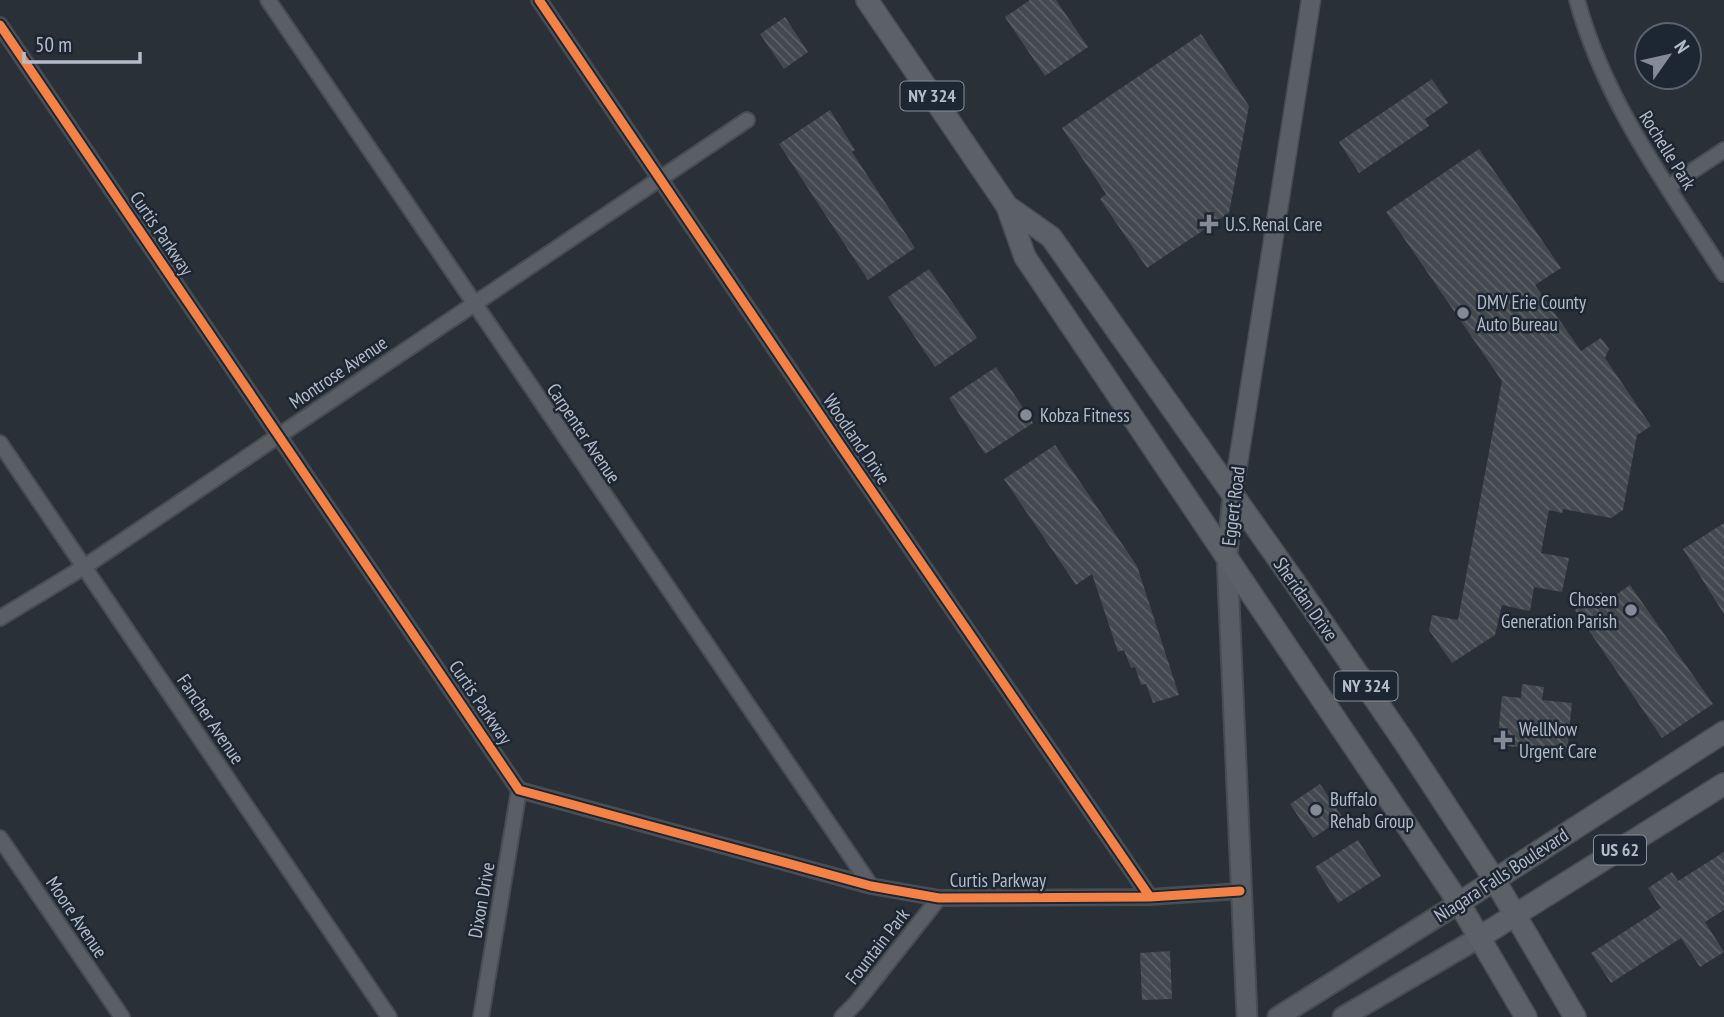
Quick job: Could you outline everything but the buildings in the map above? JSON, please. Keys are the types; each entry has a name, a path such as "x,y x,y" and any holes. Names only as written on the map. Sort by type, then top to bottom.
{"main road":[{"name":"Sheridan Drive","path":"867,0 1007,206 1025,257 1459,903 1526,1017"},
{"name":"Sheridan Drive","path":"1007,206 1051,237 1233,495 1374,698 1494,879 1575,1017"},
{"name":"Eggert Road","path":"1233,495 1227,556 1247,1017"},
{"name":"Niagara Falls Boulevard","path":"1278,1017 1724,732"},
{"name":"Niagara Falls Boulevard","path":"1343,1017 1515,916 1724,784"}],"street":[{"name":"Carpenter Avenue","path":"268,0 871,886"},
{"name":"Woodland Drive","path":"539,0 1150,897"},
{"name":"Eggert Road","path":"1233,495 1311,0"},
{"name":"Rochelle Park","path":"1577,0 1602,73 1639,142 1724,274"},
{"name":"Curtis Parkway","path":"0,25 519,790 871,886 939,898 1150,897 1240,891"},
{"name":"Montrose Avenue","path":"0,618 84,567 747,120"},
{"path":"1668,187 1724,150"},
{"name":"Fancher Avenue","path":"0,443 389,1017"},
{"name":"Dixon Drive","path":"481,1017 519,790"},
{"name":"Moore Avenue","path":"0,838 122,1017"},
{"name":"Fountain Park","path":"842,1017 939,898"}],"cycle path":[{"path":"539,0 1150,897"},
{"path":"0,25 519,790 871,886 939,898 1150,897 1240,891"}],"place":[{"name":"U.S. Renal Care","path":"1209,224"},
{"name":"DMV Erie County Auto Bureau","path":"1463,313"},
{"name":"Kobza Fitness","path":"1026,415"},
{"name":"Chosen Generation Parish","path":"1631,610"},
{"name":"WellNow Urgent Care","path":"1503,740"},
{"name":"Buffalo Rehab Group","path":"1316,810"}]}
